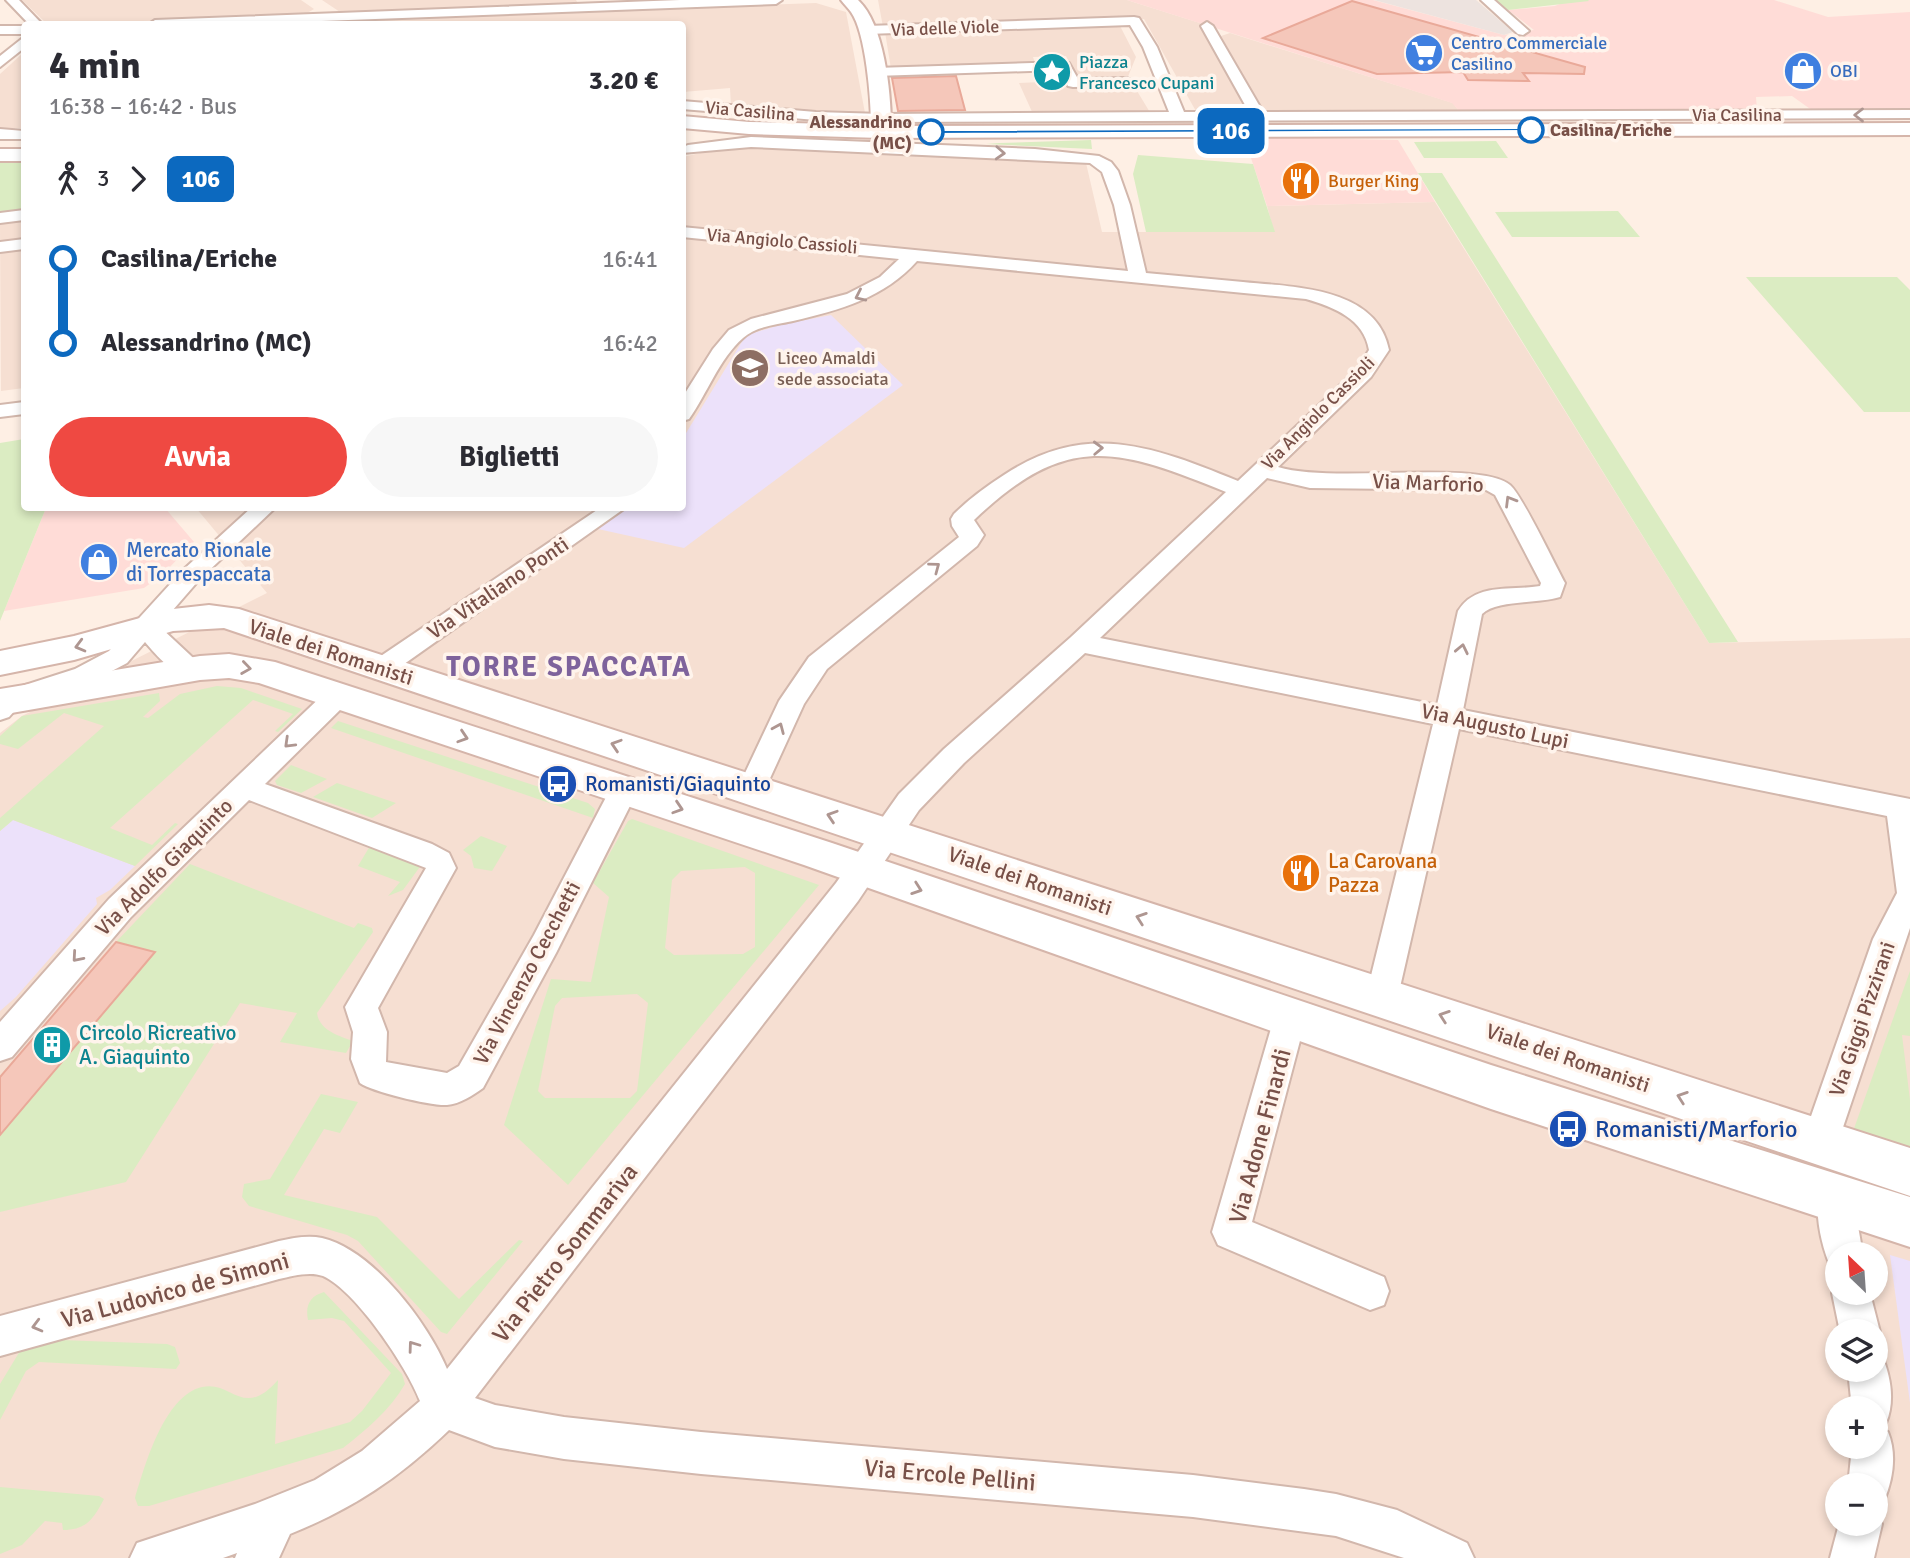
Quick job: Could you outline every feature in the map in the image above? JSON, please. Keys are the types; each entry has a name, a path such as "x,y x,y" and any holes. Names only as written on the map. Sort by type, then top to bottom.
{"street":[{"path":"12,0 33,21"},
{"path":"587,0 601,6"},
{"path":"319,4 331,21 601,6 776,0"},
{"path":"849,0 861,13 867,30 882,125"},
{"path":"1487,0 1523,31"},
{"name":"Via delle Viole","path":"867,30 1026,30 1135,21 1150,47 1178,116"},
{"path":"1207,26 1258,116"},
{"path":"0,30 21,30"},
{"path":"0,63 21,44"},
{"path":"874,72 1012,68 1041,62 1065,66 1073,83 1127,82"},
{"name":"Via Casilina","path":"686,105 816,116 882,125 1103,131 1808,122 1910,114"},
{"name":"Via Casilina","path":"689,138 721,126 758,128 1178,116 1777,115 1808,122 1910,129"},
{"path":"689,138 749,133 758,128"},
{"name":"Via Casilina","path":"758,128 782,134 906,140 1015,138 1103,131"},
{"path":"0,134 21,135"},
{"path":"689,138 1089,158 1105,165 1110,171 1122,205 1138,276"},
{"path":"0,155 21,155"},
{"path":"0,218 21,215"},
{"name":"Via Angiolo Cassioli","path":"686,232 1138,276 1319,297 1346,307 1375,334 1379,350 1372,365 1080,643 954,756 909,802 875,852"},
{"path":"0,247 21,244"},
{"path":"686,409 736,334 758,324 852,300 890,280 913,254"},
{"path":"0,398 21,395"},
{"path":"0,411 21,408"},
{"path":"751,790 792,701 818,663 921,577 969,541 972,535 962,526 962,519 1024,469 1047,457 1070,450 1120,448 1155,456 1239,489"},
{"name":"Via Marforio","path":"1261,469 1299,480 1473,481 1492,484 1504,491 1550,574 1553,587 1551,591 1539,595 1485,598 1472,608 1382,996"},
{"path":"192,669 170,653 145,626 191,575 261,511"},
{"name":"Via Vitaliano Ponti","path":"382,668 610,511"},
{"name":"Viale dei Romanisti","path":"2,694 86,645 145,626 192,618 227,617 751,790 875,852 1290,1018 1491,1087 1910,1222"},
{"name":"Via Augusto Lupi","path":"1080,643 1905,809"},
{"name":"Viale dei Romanisti","path":"2,694 192,669 229,666 254,669 624,790 875,852 1205,940 1382,996 1910,1172"},
{"name":"Via Adolfo Giaquinto","path":"0,1046 120,908 338,696"},
{"name":"Via Vincenzo Cecchetti","path":"244,787 439,860 441,868 437,878 361,1007 370,1032 368,1059 372,1072 378,1076 447,1089 458,1086 471,1077 545,944 624,790"},
{"path":"1905,809 1910,889"},
{"name":"Via Pietro Sommariva","path":"152,1558 275,1519 351,1483 379,1465 443,1407 875,852"},
{"name":"Via Giggi Pizzirani","path":"1819,1142 1886,947 1910,898"},
{"name":"Via Adone Finardi","path":"1290,1018 1231,1232 1370,1291"},
{"path":"1835,1197 1842,1242"},
{"name":"Via Ludovico de Simoni","path":"0,1336 279,1260 321,1257 345,1270 400,1328 419,1354 443,1407"},
{"name":"Via Ercole Pellini","path":"443,1407 495,1426 564,1438 701,1453 1193,1496 1315,1511 1397,1532 1452,1558"},
{"path":"257,1558 275,1519"},
{"path":"1852,1558 1858,1536"}],"shaded area":[{"path":"22,0 301,0 314,9 302,16 44,21"},
{"path":"322,0 576,0 579,5 343,14"},
{"path":"878,0 1127,0 1203,24 1249,112 1197,113 1144,19 883,27"},
{"path":"1127,0 1373,0 1504,35 1534,30 1508,10 1588,0 1774,0 1828,17 1910,12 1910,110 1813,111 1792,96 1756,97 1757,111 1459,111 1452,103"},
{"path":"1374,0 1476,0 1513,32 1504,35"},
{"path":"816,3 846,12 865,113 731,106 730,88 686,92 686,21 341,21"},
{"path":"1119,24 1136,57 1127,79 1078,81 1066,56 1033,57 1035,63 891,69 885,32"},
{"path":"1230,33 1453,103 1461,114 1264,113 1221,36"},
{"path":"21,55 21,128 0,128 0,74"},
{"path":"1063,81 1067,88 1134,86 1151,114 1033,114 1019,83"},
{"path":"1244,137 1398,140 1435,202 1267,206"},
{"path":"742,147 1041,157 1086,163 1102,232 1274,232 1267,206 1435,202 1709,643 1910,638 1910,1558 0,1558 0,733 22,716 267,593 199,511 686,511 686,156 721,148"},
{"path":"21,221 21,388 1,391 0,224"},
{"path":"831,315 903,385 684,548 598,529 623,511 686,511 686,433 743,340 750,334"},
{"name":"Mercato Rionale di Torrespaccata","path":"45,511 168,511 194,542 163,574 144,588 4,611"},
{"path":"13,820 135,866 110,890 96,898 97,904 16,997 0,1011 0,831"},
{"path":"1890,1255 1910,1261 1910,1403"}],"green space":[{"path":"1495,0 1588,0 1589,1 1508,10"},
{"path":"1091,140 1092,149 986,144 999,143"},
{"path":"1496,141 1508,158 1424,158 1414,142"},
{"path":"1138,155 1253,164 1275,232 1146,232 1133,174"},
{"path":"21,162 21,210 0,213 0,163"},
{"path":"1418,173 1442,173 1738,642 1709,643"},
{"path":"1618,211 1640,237 1512,237 1495,212"},
{"path":"1746,277 1897,277 1910,290 1910,412 1864,412"},
{"path":"21,440 21,511 45,511 0,621 0,443"},
{"path":"217,686 241,688 302,709 278,732 275,731 293,714 253,700 110,828 152,845 175,823 178,824 135,866 13,820 0,831 0,818 104,726 64,713 18,749 0,744 0,736 22,716 159,693 160,701 143,717 148,718 180,694"},
{"path":"338,721 588,803 595,809 593,818 331,728"},
{"path":"291,765 327,779 301,793 277,785 275,781"},
{"path":"337,783 396,803 372,818 313,797"},
{"path":"632,819 819,885 568,1185 504,1125 551,979 591,982 609,897 593,883 628,821","holes":["745,867 755,873 755,947 743,954 674,955 665,948 672,880 681,871","637,994 648,1003 637,1091 630,1098 545,1098 538,1091 555,1006 562,998"]},
{"path":"481,836 507,846 492,871 474,868 471,856 463,850"},
{"path":"370,846 422,864 403,890 388,896 400,882 358,866"},
{"path":"190,864 354,928 358,923 372,928 373,932 317,1013 326,1028 353,1041 346,1053 280,1042 297,1013 240,1003 126,1182 0,1212 0,1135 154,952 116,942"},
{"path":"1910,971 1910,1036 1902,1035 1910,1100 1910,1154 1851,1137"},
{"path":"321,1094 358,1102 340,1133 324,1129 284,1195 377,1217 459,1299 519,1240 523,1241 447,1334 441,1332 358,1241 347,1235 249,1206 242,1197 244,1184 270,1179"},
{"path":"324,1292 402,1374 405,1384 385,1411 343,1448 149,1506 138,1506 135,1498 144,1468 167,1417 189,1393 202,1387 212,1386 246,1398 256,1397 278,1380 275,1444 350,1422 362,1411 391,1373 344,1321 332,1318 308,1320 310,1302"},
{"path":"61,1340 167,1344 175,1347 180,1363 176,1369 39,1362 26,1371 0,1420 0,1384 20,1351"},
{"path":"0,1487 99,1496 104,1499 93,1517 84,1525 63,1530 62,1523 45,1521 22,1545 0,1554"}],"building":[{"name":"Centro Commerciale Casilino","path":"1352,1 1585,67 1584,74 1523,73 1529,81 1468,80 1463,72 1377,74 1263,38"},
{"path":"956,76 965,110 898,111 892,78"},
{"name":"Circolo Ricreativo A. Giaquinto","path":"116,942 155,952 0,1135 0,1077"}],"bus line":[{"name":"106","path":"931,132 1531,130"}],"place":[{"name":"Centro Commerciale Casilino","path":"1424,53"},
{"name":"OBI","path":"1803,71"},
{"name":"Piazza Francesco Cupani","path":"1052,72"},
{"name":"Casilina/Eriche","path":"1531,130"},
{"name":"Alessandrino (MC)","path":"931,132"},
{"name":"Burger King","path":"1301,181"},
{"name":"Liceo Amaldi sede associata","path":"750,368"},
{"name":"Mercato Rionale di Torrespaccata","path":"99,562"},
{"name":"Romanisti/Giaquinto","path":"558,784"},
{"name":"La Carovana Pazza","path":"1301,873"},
{"name":"Circolo Ricreativo A. Giaquinto","path":"52,1045"},
{"name":"Romanisti/Marforio","path":"1568,1129"}],"district":[{"name":"TORRE SPACCATA","path":"569,666"}]}
